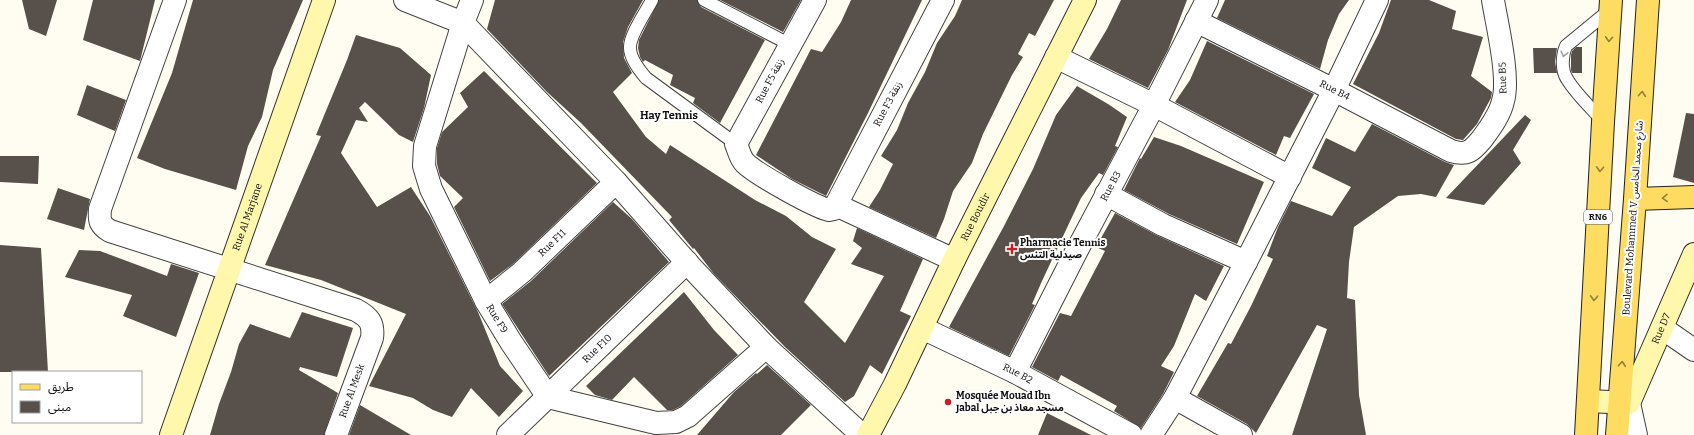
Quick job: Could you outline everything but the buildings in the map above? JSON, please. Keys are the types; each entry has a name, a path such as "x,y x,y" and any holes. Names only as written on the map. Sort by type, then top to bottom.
{"main road":[{"name":"Boulevard Mohammed V شارع محمد الخامس","path":"1617,435 1624,403 1648,0"},
{"name":"RN6","path":"1586,435 1611,4"},
{"path":"1635,199 1694,197"}],"street":[{"name":"Rue Al Mesk","path":"175,0 100,209 99,220 102,226 110,231 356,310 368,317 373,329 372,338 336,435"},
{"name":"Rue Al Marjane","path":"171,435 324,0"},
{"path":"405,0 463,23 616,182 766,347 862,435"},
{"name":"Rue F9","path":"472,0 463,23 425,146 424,166 432,189 486,301 511,342 548,397"},
{"name":"Rue F5 زنقة","path":"740,153 790,44 815,0"},
{"name":"Rue F3 زنقة","path":"835,207 943,0"},
{"name":"Rue Boudir","path":"868,435 1085,0"},
{"name":"Rue B3","path":"1015,372 1207,0"},
{"path":"1151,435 1175,398 1246,262 1334,90 1377,0"},
{"name":"Rue B5","path":"1474,148 1491,125 1504,101 1504,66 1493,0"},
{"name":"Rue B4","path":"1196,21 1334,90 1451,151 1462,153 1474,148"},
{"path":"1056,57 1154,105 1290,177"},
{"path":"740,153 754,171 827,210 835,207 954,260"},
{"name":"Rue F11","path":"486,301 522,272 616,182"},
{"path":"1106,194 1164,225 1246,262"},
{"name":"Rue D7","path":"1624,403 1662,328 1694,254"},
{"name":"Rue F10","path":"508,435 688,262"},
{"name":"Rue B2","path":"922,328 1015,372 1131,435"},
{"path":"1662,328 1694,350"},
{"path":"548,397 656,423 676,422 688,416 766,347"},
{"path":"1175,398 1241,435"},
{"path":"1589,401 1624,403 1636,435"}],"lane":[{"path":"652,0 632,37 630,48 636,65 646,78 740,153"},
{"path":"704,0 790,44"},
{"path":"1603,122 1566,78 1562,61 1566,46 1611,4"}],"place":[{"name":"Pharmacie Tennis صيدلية التنس","path":"1012,249"},
{"name":"Mosquée Mouad Ibn Jabal مسجد معاذ بن جبل","path":"948,402"}],"district":[{"name":"Hay Tennis","path":"669,115"}]}
